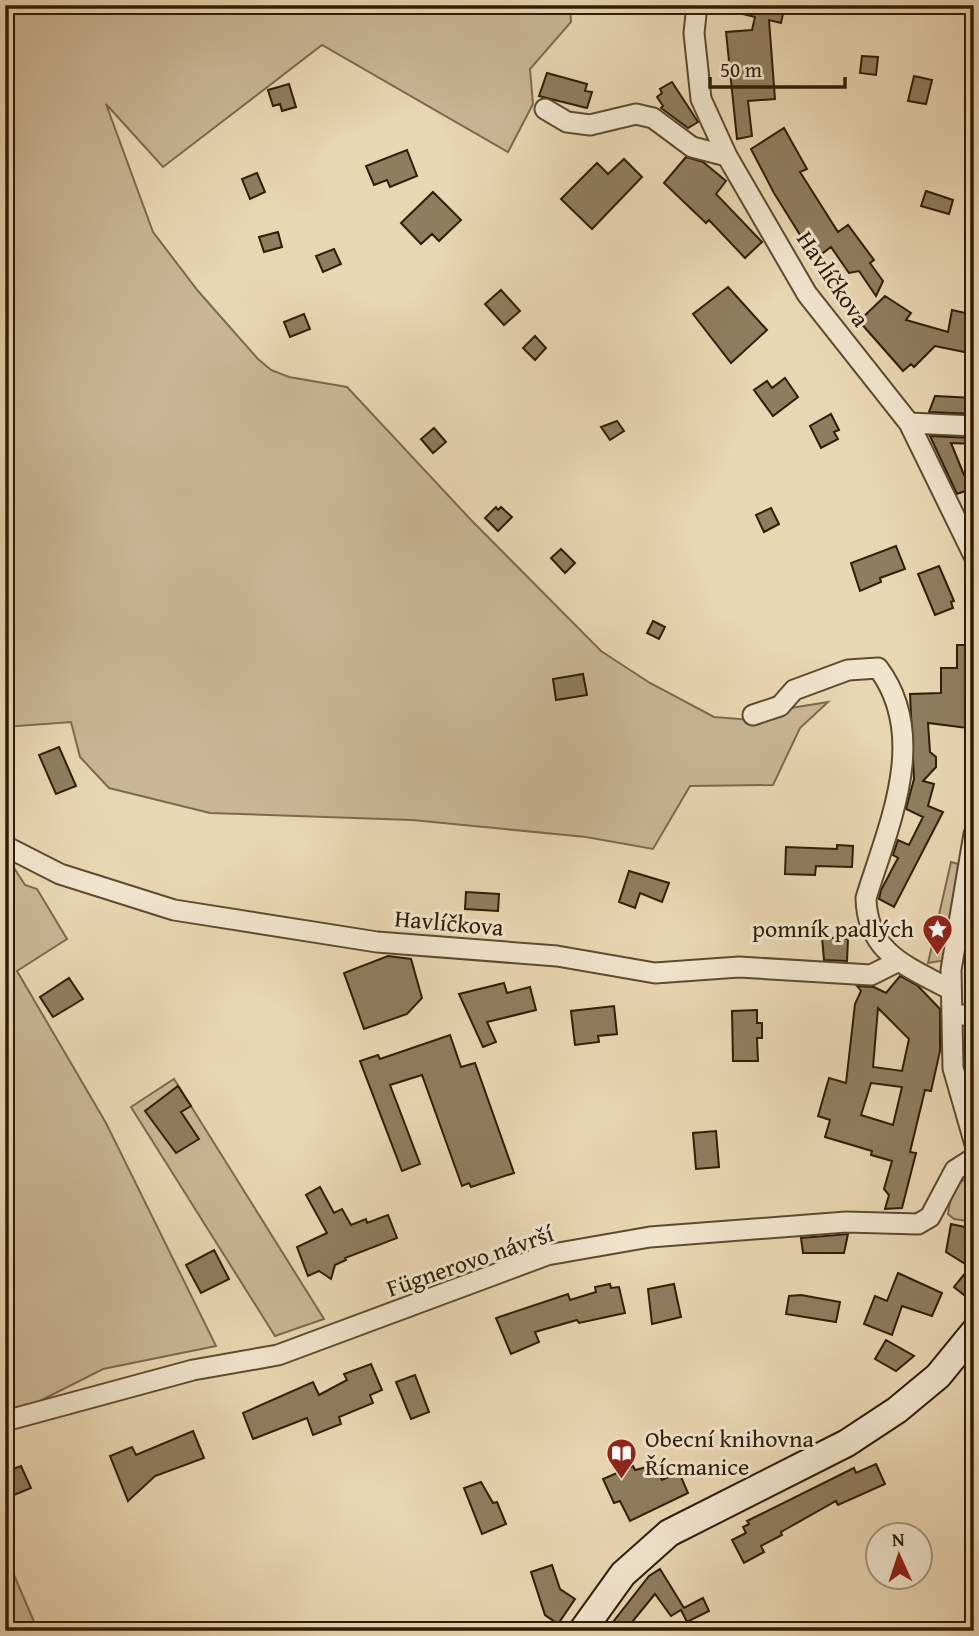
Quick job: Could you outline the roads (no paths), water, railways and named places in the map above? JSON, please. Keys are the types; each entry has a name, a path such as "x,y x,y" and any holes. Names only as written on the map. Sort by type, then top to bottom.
{"main road":[{"path":"582,1631 623,1574 669,1533 847,1443 897,1410 938,1376 974,1332"}],"street":[{"name":"Havlíčkova","path":"698,5 694,33 701,99 727,156 807,294 909,422 974,556"},
{"path":"545,109 567,122 590,125 636,114 653,117 692,147 727,156"},
{"path":"909,422 974,426"},
{"path":"753,715 780,706 794,690 848,670 878,668 888,680 902,718 903,775 866,898 867,918 875,939 899,961 951,990"},
{"path":"974,834 951,970 953,1068 974,1141"},
{"name":"Havlíčkova","path":"5,846 61,874 174,909 377,942 557,956 655,973 739,967 871,975 899,961"},
{"path":"952,1014 974,1016"},
{"name":"Fügnerovo návrší","path":"5,1421 192,1370 278,1355 547,1255 650,1237 846,1222 918,1224 930,1217 955,1170 974,1158"}],"place":[{"name":"pomník padlých","path":"937,956"},
{"name":"Obecní knihovna Řícmanice","path":"622,1480"}]}
